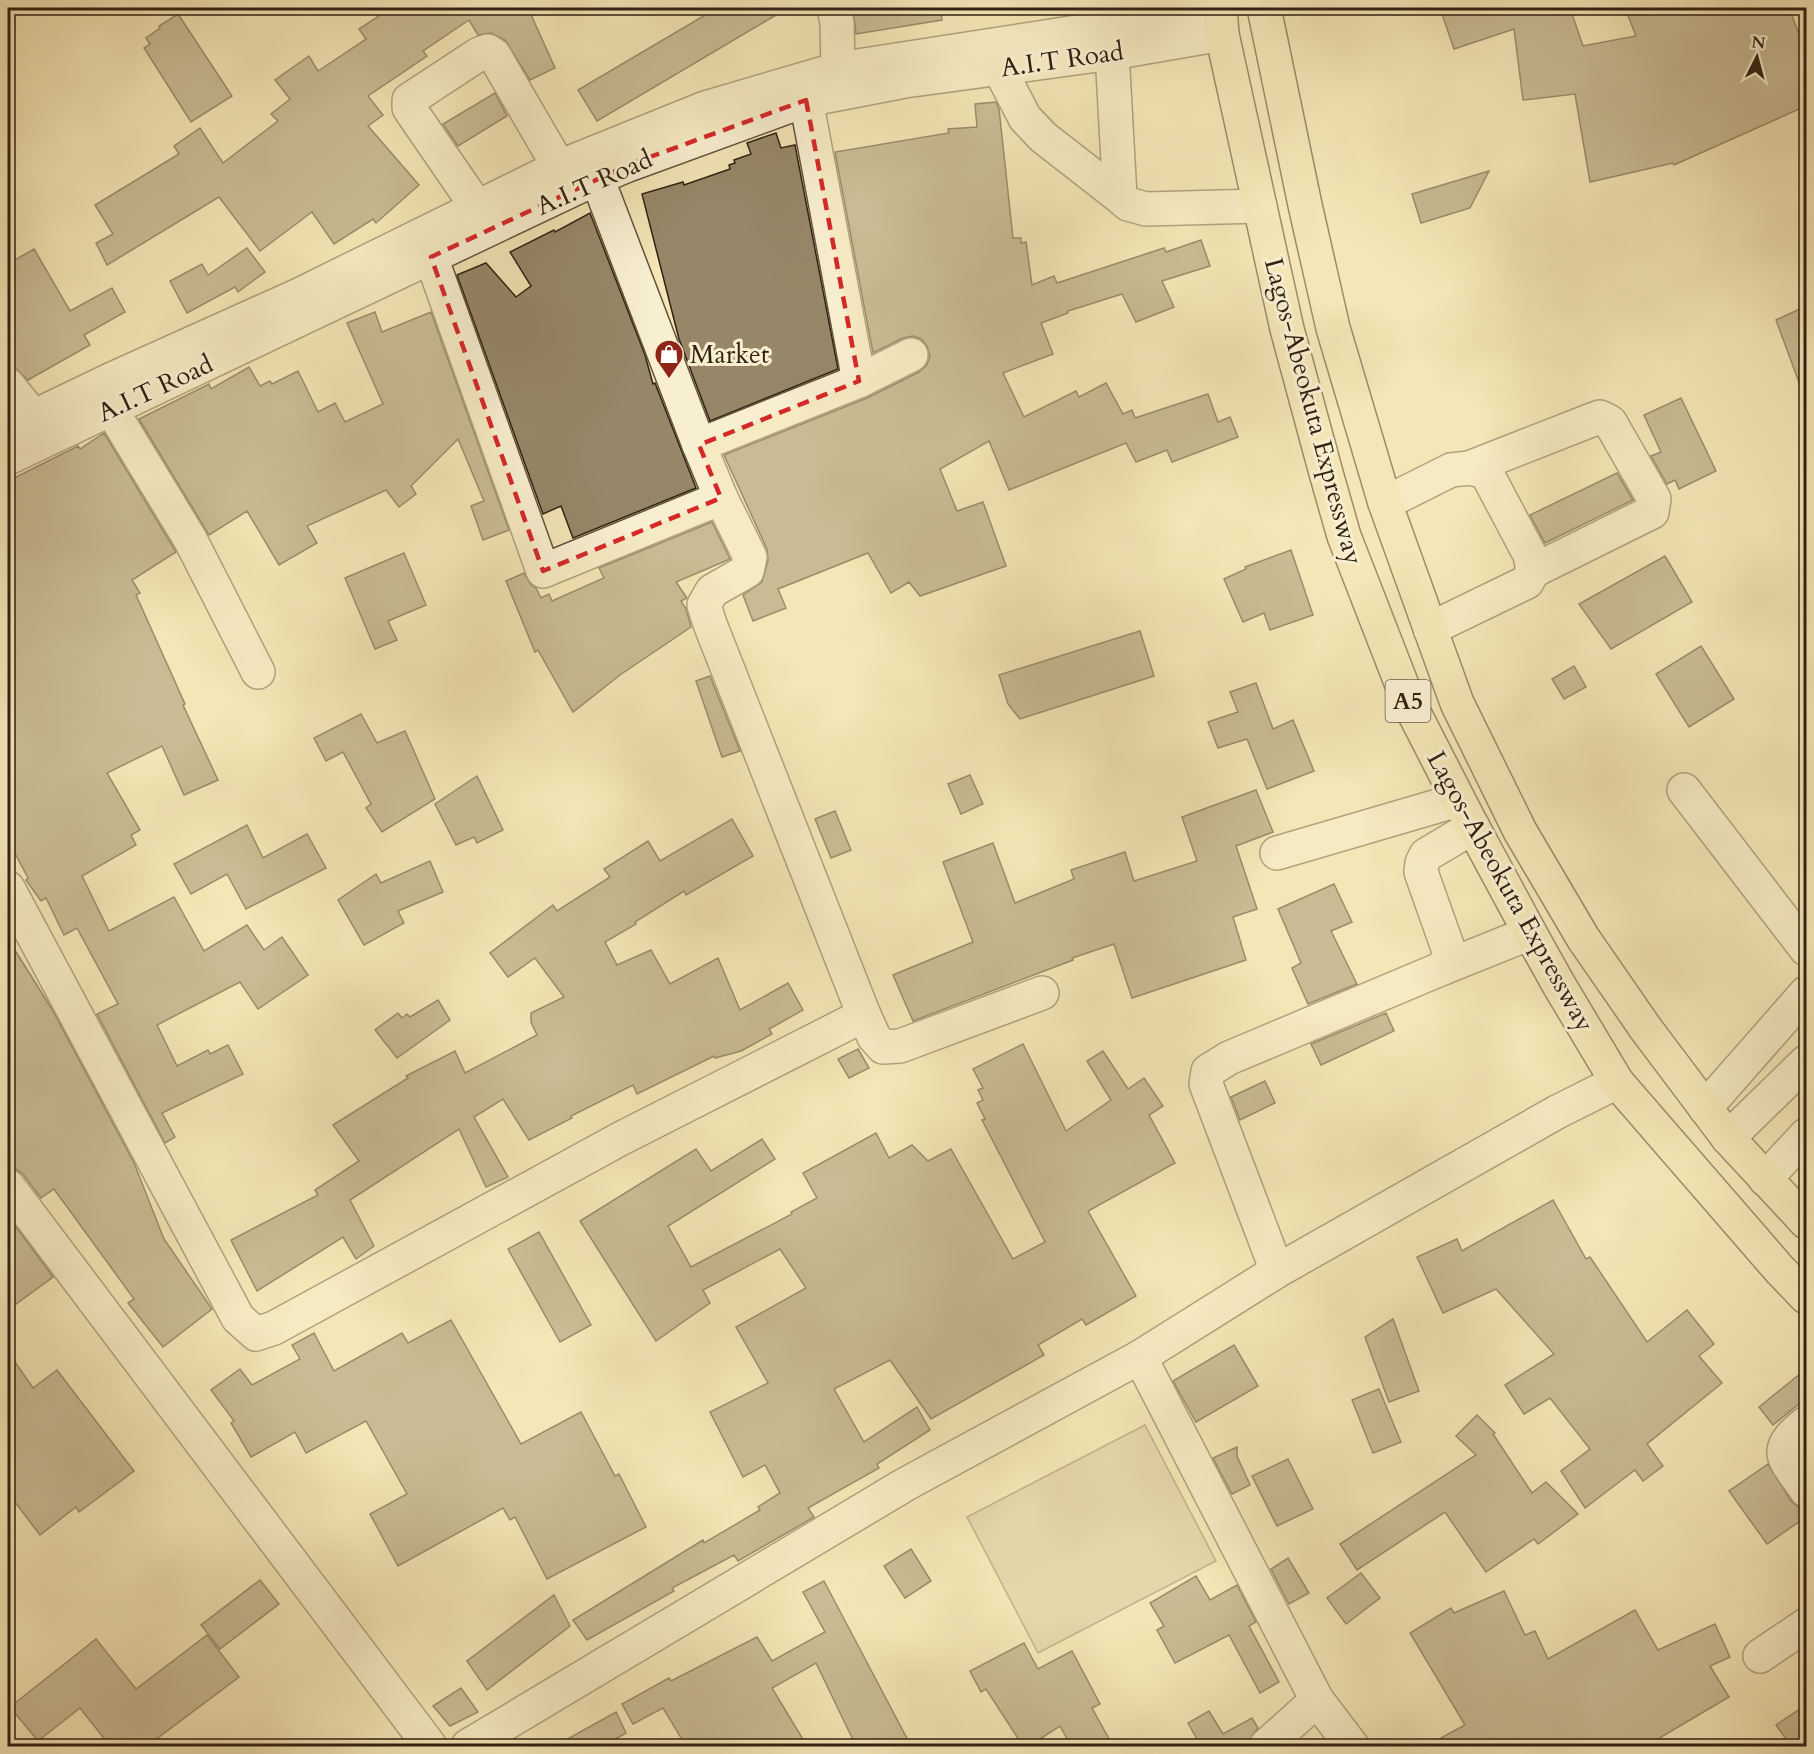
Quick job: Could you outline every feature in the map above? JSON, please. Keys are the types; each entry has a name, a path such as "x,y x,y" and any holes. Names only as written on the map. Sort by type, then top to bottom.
{"highway":[{"name":"Lagos-Abeokuta Expressway","path":"1264,8 1333,328 1384,503 1456,703 1520,831 1583,938 1646,1029 1728,1138 1806,1222"},
{"name":"Lagos-Abeokuta Expressway","path":"1221,17 1287,329 1344,536 1409,703 1530,933 1617,1082 1806,1297"}],"street":[{"path":"834,8 837,23 838,69"},
{"name":"A.I.T Road","path":"14,441 298,295 575,179 705,108 838,69 1221,17"},
{"name":"A.I.T Road","path":"575,179 628,165 806,99 905,81 1112,53 1221,17"},
{"path":"483,218 409,108 409,100 479,54 488,51 494,55 575,179 750,557 747,571 712,591 704,605 874,1037 884,1047 900,1046 1042,993"},
{"path":"1112,53 1120,197"},
{"path":"999,68 1025,118 1043,137 1128,204 1146,209 1260,206"},
{"path":"806,99 860,381"},
{"name":"A.I.T Road","path":"14,441 111,408 431,257 483,218"},
{"path":"431,257 543,571 721,498"},
{"path":"699,445 860,381 911,355"},
{"path":"8,385 14,441"},
{"path":"111,408 190,539 258,672"},
{"path":"1384,503 1450,470 1469,468 1600,417 1610,422 1654,499 1652,512 1533,571 1527,582 1430,630"},
{"path":"1469,468 1486,471 1530,555 1533,571"},
{"path":"1684,790 1806,949"},
{"path":"1277,853 1466,814"},
{"path":"1443,968 1449,951 1421,872 1422,863 1426,855 1466,814"},
{"path":"8,888 238,1318 256,1334 274,1328 620,1139 864,1015"},
{"path":"1278,1270 1206,1084 1208,1071 1229,1058 1530,933"},
{"path":"1705,1108 1806,993"},
{"path":"1728,1138 1806,1062"},
{"path":"468,1746 505,1738 906,1484 1140,1358 1278,1270 1557,1112 1617,1082"},
{"path":"1765,1179 1806,1135"},
{"path":"8,1185 430,1746"},
{"path":"1140,1358 1317,1700 1352,1746"},
{"path":"1806,1423 1790,1437 1783,1447 1784,1458 1806,1490"},
{"path":"1760,1656 1806,1625"},
{"path":"1266,1746 1317,1700"}],"highlighted area":[{"path":"806,100 859,381 699,445 721,498 543,571 431,257 628,165"}],"shaded area":[{"path":"1145,1425 1216,1561 1038,1653 967,1517"}],"building":[{"path":"391,8 528,8 555,68 530,80 505,40 491,33 478,35 469,20 423,51 427,56 368,96 383,115 368,126 419,185 376,223 373,219 334,244 312,212 260,251 219,197 107,265 96,243 113,234 95,205 179,154 174,146 200,128 223,163 278,121 271,114 290,99 275,80 309,56 318,71 366,39 359,29"},
{"path":"717,8 788,8 597,121 578,90"},
{"path":"853,8 941,8 942,20 856,34"},
{"path":"1440,8 1570,8 1583,46 1636,36 1625,8 1789,8 1806,53 1806,106 1674,165 1673,163 1590,182 1575,94 1523,100 1514,29 1454,49"},
{"path":"178,14 232,96 191,122 144,48 150,44 146,38"},
{"path":"495,93 507,116 458,146 443,124"},
{"path":"996,102 999,109 1013,238 1021,238 1021,243 1026,242 1032,285 1054,276 1057,283 1164,248 1166,252 1201,240 1210,266 1162,281 1174,307 1136,322 1122,294 1068,311 1068,313 1041,323 1053,354 1003,373 1024,417 1076,391 1079,397 1106,383 1123,414 1132,410 1135,418 1208,394 1218,422 1230,417 1238,437 1172,462 1167,450 1136,462 1126,443 1009,490 989,441 940,469 957,511 983,502 1006,566 920,596 909,582 891,593 868,553 778,589 786,608 753,621 743,595 762,582 768,561 767,549 724,455 867,398 919,372 926,366 930,357 927,346 921,339 913,336 903,338 873,353 835,152 949,133 948,129 977,127 975,104"},
{"path":"776,133 781,148 795,145 838,369 710,421 679,339 642,194 683,182 684,185 730,169 729,165 735,163 734,160 751,154 747,143"},
{"path":"1489,171 1470,208 1421,223 1412,194"},
{"path":"590,213 645,355 653,384 655,383 696,488 573,538 561,506 543,514 457,275 486,263 516,297 531,286 510,252"},
{"path":"247,248 265,272 238,292 235,287 187,313 170,281 202,264 208,275"},
{"path":"34,249 70,311 112,288 125,312 84,335 90,345 28,380 15,368 8,355 8,264"},
{"path":"1806,306 1806,395 1804,396 1776,320"},
{"path":"375,312 382,332 431,312 509,530 483,540 471,506 484,501 458,439 411,486 416,494 399,507 386,490 307,526 317,543 279,565 247,511 209,535 139,419 209,384 211,389 249,367 260,386 270,381 272,384 298,371 318,412 335,403 345,422 383,404 347,323"},
{"path":"1681,398 1716,471 1679,489 1675,480 1667,484 1651,456 1661,452 1644,415"},
{"path":"104,433 176,552 132,580 140,593 136,595 185,704 183,705 218,780 184,795 162,746 107,773 140,830 131,835 136,845 82,876 109,931 174,897 204,951 247,925 264,950 282,937 308,975 258,1009 240,982 157,1025 177,1066 208,1050 210,1054 228,1045 243,1074 162,1113 175,1137 165,1143 97,1014 118,1004 77,928 64,935 46,898 41,901 26,880 28,878 8,840 8,481 78,446 80,449"},
{"path":"1617,473 1633,500 1545,543 1530,515"},
{"path":"712,522 730,559 676,582 687,598 681,601 691,627 620,675 573,712 538,650 535,652 506,581 524,573 541,598 549,594 552,601 604,578 599,568"},
{"path":"1291,550 1313,615 1270,630 1264,613 1243,622 1224,579 1246,569 1245,567"},
{"path":"404,553 426,605 388,621 397,640 375,649 345,578"},
{"path":"1665,556 1692,602 1611,649 1579,604"},
{"path":"1140,631 1154,676 1020,719 1008,704 999,675"},
{"path":"1701,646 1734,699 1689,727 1656,674"},
{"path":"1574,666 1586,687 1564,699 1552,679"},
{"path":"710,676 740,751 722,757 696,681"},
{"path":"1256,683 1273,729 1293,720 1314,771 1267,789 1247,739 1218,748 1208,722 1238,712 1230,692"},
{"path":"361,714 377,743 405,731 435,799 382,832 366,808 371,804 343,752 326,761 314,738"},
{"path":"970,775 983,804 961,814 948,784"},
{"path":"477,776 503,830 477,843 474,837 456,845 435,804"},
{"path":"1256,790 1273,832 1236,846 1257,909 1233,917 1246,960 1132,998 1114,944 1072,958 1073,960 913,1021 893,975 973,942 943,862 993,843 1015,903 1074,879 1071,870 1125,852 1134,881 1197,861 1182,817"},
{"path":"835,811 851,850 831,858 815,819"},
{"path":"732,819 753,856 686,895 684,891 605,942 617,965 651,950 670,984 718,958 740,1010 788,983 803,1010 769,1029 772,1034 741,1051 715,1058 714,1056 637,1094 633,1085 529,1140 503,1099 474,1117 508,1177 486,1187 459,1129 350,1200 374,1246 356,1259 343,1237 257,1291 231,1240 318,1195 315,1190 359,1161 333,1125 408,1078 406,1076 455,1051 465,1073 537,1035 531,1022 531,1013 564,997 535,958 508,977 490,953 553,905 557,911 610,877 604,869 648,841 660,861"},
{"path":"247,825 263,858 307,834 326,868 246,909 227,874 191,894 174,864"},
{"path":"430,861 443,892 398,911 404,923 364,945 338,900 376,874 381,883"},
{"path":"1334,884 1352,922 1331,931 1357,984 1308,1004 1292,968 1301,963 1278,909"},
{"path":"8,939 53,1011 134,1163 164,1239 212,1309 163,1347 128,1303 134,1299 54,1189 41,1198 23,1174 16,1169 8,1168"},
{"path":"438,1000 450,1020 397,1058 375,1030 398,1013 402,1018 407,1014 410,1017"},
{"path":"1386,1013 1394,1031 1321,1065 1311,1044"},
{"path":"1023,1044 1066,1131 1111,1100 1087,1061 1103,1051 1128,1089 1144,1078 1163,1106 1149,1115 1175,1163 1088,1211 1136,1296 1086,1325 1082,1319 1038,1345 1044,1355 931,1419 890,1360 834,1389 864,1442 917,1407 930,1430 877,1464 879,1468 808,1508 814,1517 738,1561 734,1555 672,1588 674,1591 587,1640 573,1620 703,1540 704,1543 760,1510 758,1507 780,1493 765,1465 743,1477 710,1412 768,1383 736,1327 806,1288 780,1249 703,1290 710,1303 656,1341 580,1221 696,1149 711,1171 762,1139 775,1159 668,1226 691,1267 792,1214 791,1212 817,1198 803,1173 876,1133 889,1158 912,1145 928,1161 951,1149 1013,1259 1045,1242 982,1120 985,1119 977,1103 983,1100 978,1090 983,1088 973,1069"},
{"path":"858,1049 869,1068 849,1078 838,1059"},
{"path":"1265,1081 1275,1103 1240,1120 1231,1097"},
{"path":"1553,1200 1586,1259 1590,1257 1647,1342 1687,1310 1714,1344 1699,1356 1722,1383 1647,1444 1663,1466 1643,1481 1635,1470 1585,1508 1561,1471 1590,1449 1550,1398 1524,1414 1505,1385 1554,1354 1496,1289 1443,1313 1417,1257 1457,1239 1462,1251"},
{"path":"8,1216 53,1277 8,1310"},
{"path":"539,1232 591,1325 560,1342 508,1249"},
{"path":"1393,1319 1419,1391 1389,1402 1365,1337"},
{"path":"451,1320 521,1444 581,1412 615,1476 619,1474 646,1527 547,1579 515,1517 510,1520 503,1508 398,1566 370,1514 407,1494 366,1421 306,1453 295,1432 251,1457 231,1423 234,1421 211,1390 240,1369 252,1385 300,1359 292,1345 314,1333 334,1371 402,1333 408,1343"},
{"path":"1234,1345 1258,1386 1196,1422 1173,1381"},
{"path":"8,1352 33,1388 57,1370 134,1471 79,1512 76,1507 40,1535 8,1493"},
{"path":"1806,1369 1806,1398 1773,1425 1759,1407"},
{"path":"1379,1389 1401,1442 1373,1453 1352,1400"},
{"path":"1477,1415 1495,1433 1493,1434 1532,1493 1546,1482 1578,1514 1538,1544 1534,1539 1486,1572 1445,1512 1357,1570 1340,1544 1476,1455 1456,1436"},
{"path":"1237,1447 1237,1456 1250,1485 1232,1494 1213,1458"},
{"path":"1288,1459 1313,1509 1277,1526 1252,1476"},
{"path":"1768,1464 1791,1501 1798,1507 1806,1509 1806,1517 1767,1544 1729,1491"},
{"path":"911,1549 931,1581 905,1598 884,1566"},
{"path":"1288,1558 1309,1593 1289,1604 1271,1569"},
{"path":"1361,1573 1380,1598 1346,1624 1327,1598"},
{"path":"1196,1576 1210,1600 1237,1585 1256,1622 1249,1626 1279,1682 1260,1693 1229,1635 1175,1663 1157,1630 1164,1626 1150,1603"},
{"path":"260,1580 279,1604 220,1649 201,1625"},
{"path":"824,1581 911,1746 856,1746 816,1663 772,1688 807,1746 686,1746 663,1708 633,1724 622,1704 669,1678 671,1681 757,1637 772,1661 825,1632 803,1592"},
{"path":"1504,1591 1525,1635 1535,1631 1548,1659 1635,1610 1658,1650 1715,1624 1730,1657 1710,1666 1729,1697 1646,1746 1426,1746 1465,1725 1410,1633 1451,1608 1454,1613"},
{"path":"554,1595 570,1626 487,1690 467,1661"},
{"path":"207,1635 239,1677 147,1746 110,1746 80,1708 38,1741 10,1707 96,1639 136,1689"},
{"path":"1024,1643 1038,1669 1072,1651 1100,1704 1092,1708 1113,1746 1071,1746 1060,1726 1029,1746 1023,1746 986,1689 981,1692 970,1671"},
{"path":"461,1688 478,1712 450,1726 433,1706"},
{"path":"1806,1705 1806,1746 1791,1746 1776,1725"},
{"path":"1209,1711 1223,1734 1252,1718 1258,1728 1245,1746 1201,1746 1188,1723"},
{"path":"616,1712 626,1733 603,1746 555,1746"}],"place":[{"name":"Market","path":"669,380"}]}
